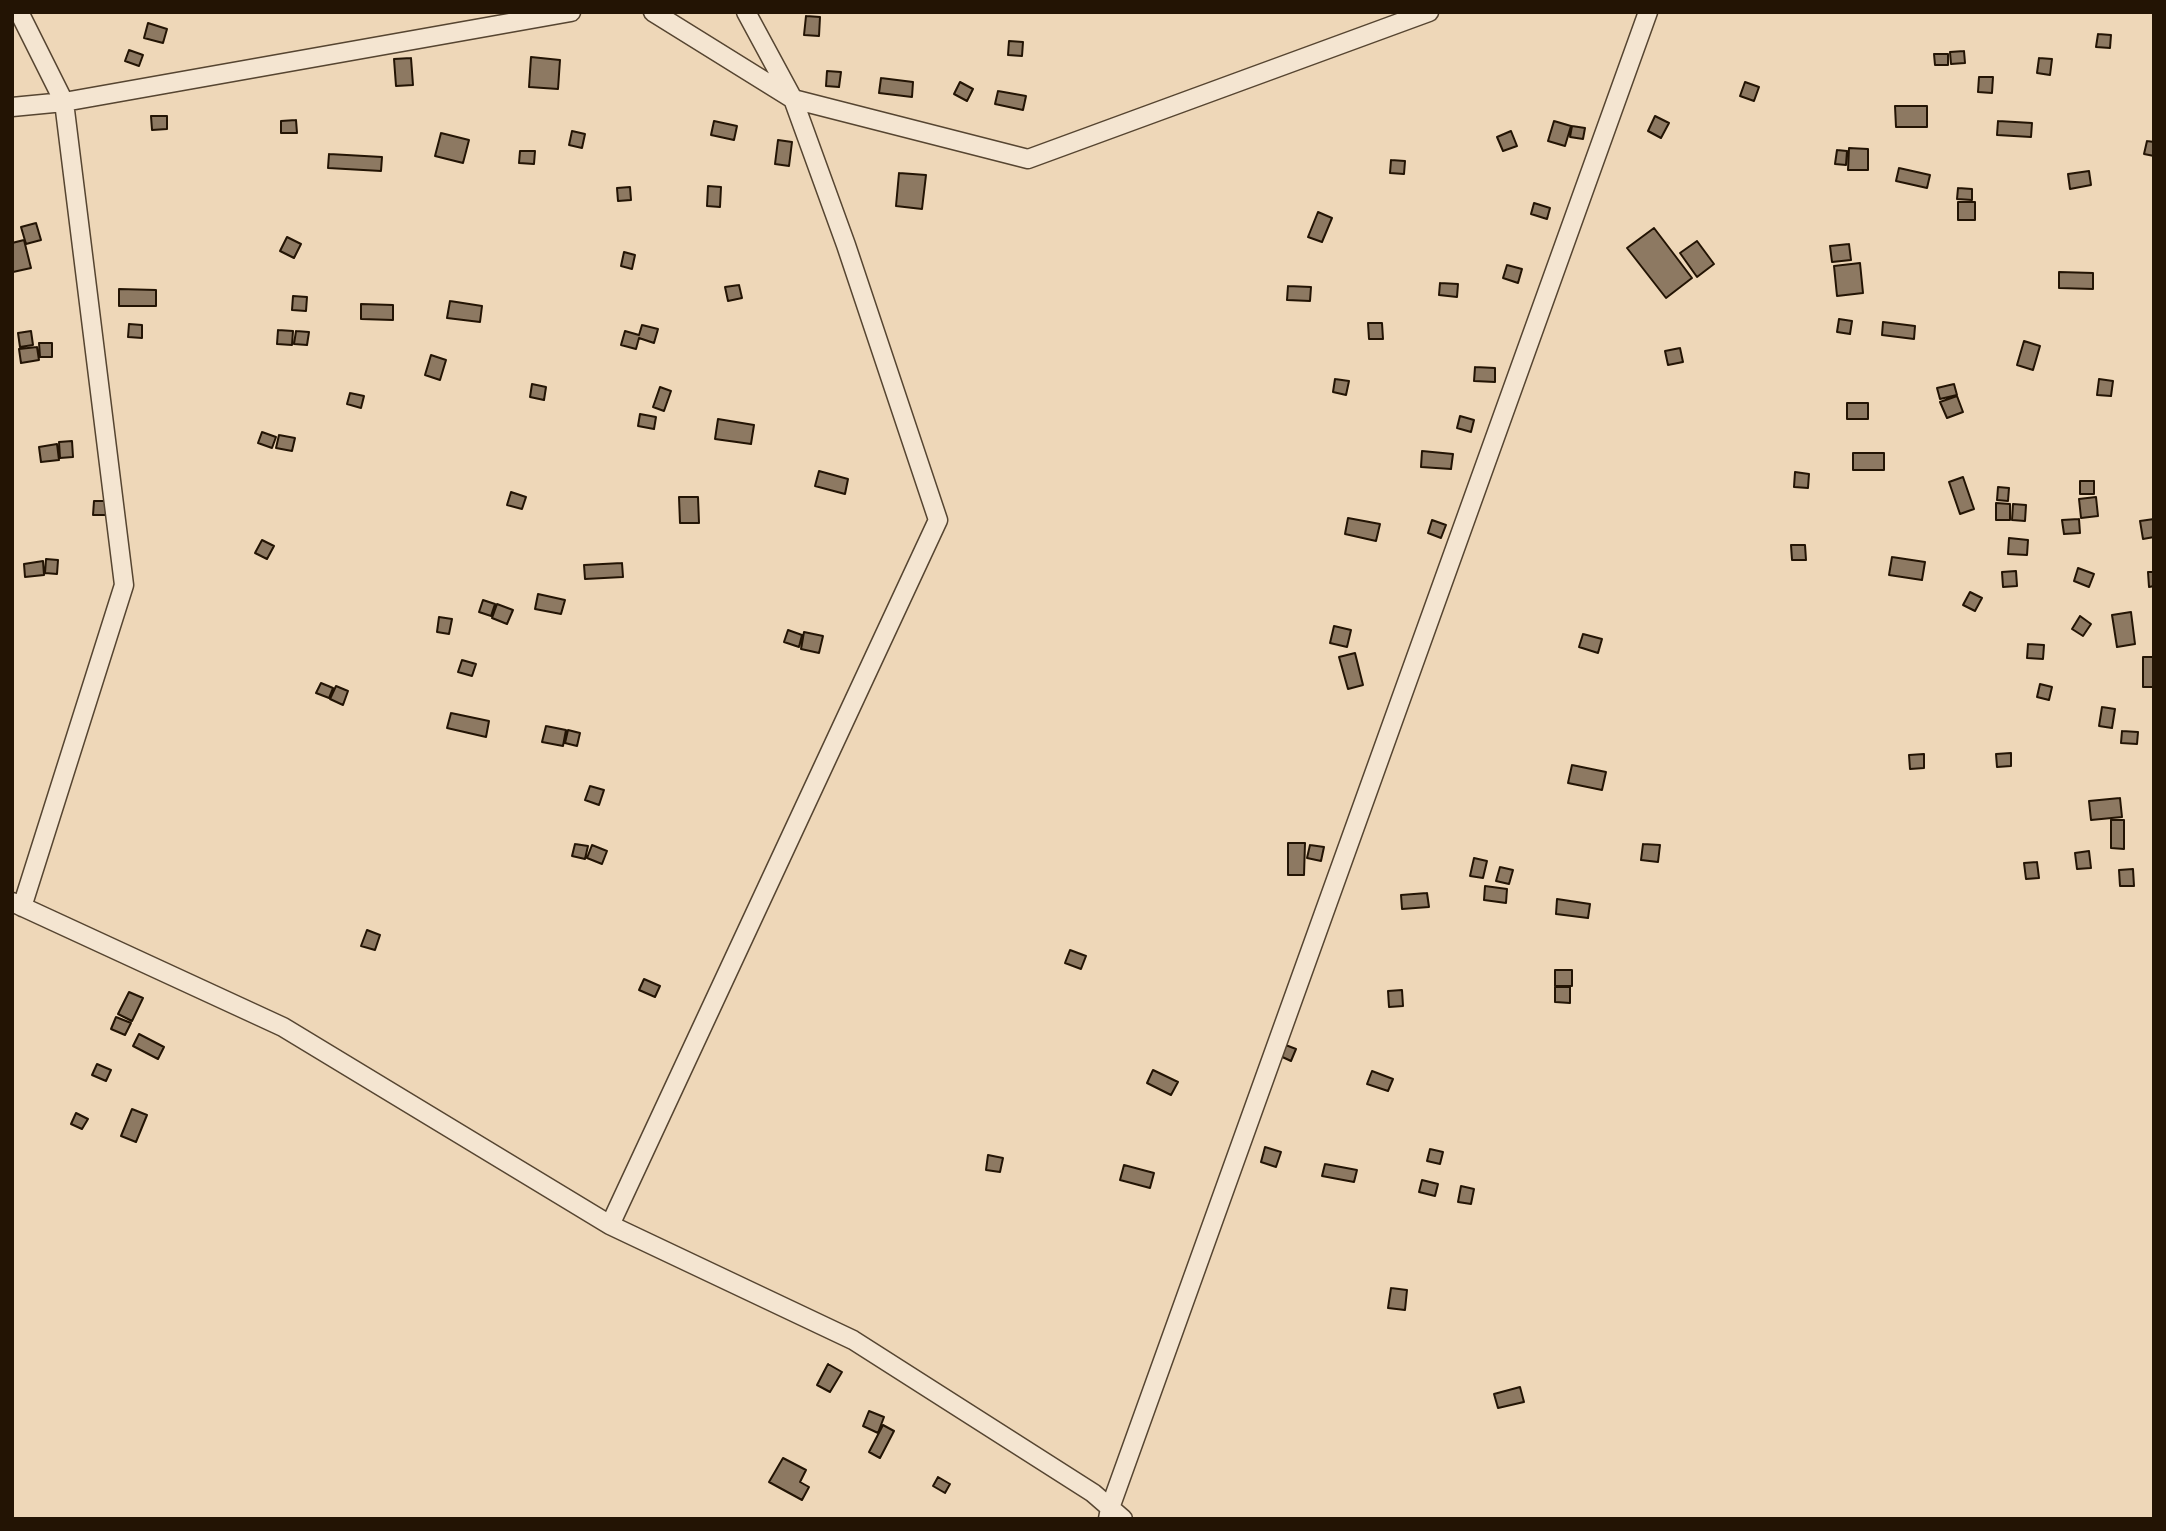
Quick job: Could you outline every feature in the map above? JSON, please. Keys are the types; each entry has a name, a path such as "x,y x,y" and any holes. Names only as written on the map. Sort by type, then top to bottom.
{"street":[{"path":"19,12 64,102 124,585 17,904 283,1027 610,1225 853,1340 1093,1493 1114,1515 1648,12"},
{"path":"12,107 64,102 571,12"},
{"path":"653,12 793,99 1028,159 1429,12"},
{"path":"610,1225 938,520 846,245 793,99 746,12"}],"building":[{"path":"806,16 820,17 819,36 804,35"},
{"path":"148,23 167,29 163,43 144,38"},
{"path":"2098,34 2111,35 2110,48 2096,47"},
{"path":"1009,41 1023,42 1022,56 1008,55"},
{"path":"129,50 143,55 139,66 125,61"},
{"path":"1964,51 1965,63 1951,64 1950,52"},
{"path":"1934,54 1948,54 1948,65 1935,65"},
{"path":"531,57 560,60 558,89 529,87"},
{"path":"411,58 413,85 396,86 394,59"},
{"path":"2039,58 2052,59 2050,75 2037,73"},
{"path":"827,71 841,72 839,87 826,86"},
{"path":"1979,77 1993,77 1992,93 1978,92"},
{"path":"881,78 913,82 912,97 879,93"},
{"path":"960,82 973,89 967,101 954,94"},
{"path":"1745,82 1759,87 1754,101 1740,96"},
{"path":"998,91 1026,96 1023,110 995,104"},
{"path":"1895,106 1927,106 1927,127 1896,127"},
{"path":"151,116 167,116 167,129 152,130"},
{"path":"1655,116 1669,123 1661,138 1648,131"},
{"path":"296,120 297,133 281,133 281,121"},
{"path":"714,121 737,126 734,140 711,135"},
{"path":"1554,121 1571,126 1565,146 1548,141"},
{"path":"1998,121 2032,123 2031,137 1997,135"},
{"path":"1572,126 1585,128 1583,139 1570,137"},
{"path":"572,131 585,134 582,148 569,145"},
{"path":"1511,131 1517,146 1503,151 1497,137"},
{"path":"441,133 469,140 463,163 435,156"},
{"path":"778,140 792,142 789,166 775,164"},
{"path":"2147,141 2154,142 2154,156 2144,154"},
{"path":"1849,148 1868,149 1868,170 1848,170"},
{"path":"1837,150 1847,151 1846,165 1835,164"},
{"path":"520,151 535,151 534,164 519,163"},
{"path":"329,154 382,157 381,171 328,168"},
{"path":"1391,160 1405,161 1404,174 1390,173"},
{"path":"1899,168 1930,175 1927,188 1896,181"},
{"path":"2089,171 2091,185 2070,189 2068,174"},
{"path":"899,173 926,175 922,209 896,206"},
{"path":"708,186 721,187 720,207 707,206"},
{"path":"630,187 631,200 618,201 617,188"},
{"path":"1958,188 1972,189 1972,200 1957,199"},
{"path":"1958,202 1975,202 1975,220 1958,220"},
{"path":"1534,203 1550,208 1547,219 1531,214"},
{"path":"1318,212 1332,218 1322,242 1308,237"},
{"path":"36,223 41,240 26,244 21,227"},
{"path":"1654,228 1692,278 1666,298 1627,248"},
{"path":"287,237 301,244 294,258 280,251"},
{"path":"24,240 31,268 13,272 12,243"},
{"path":"1697,241 1714,264 1697,277 1680,253"},
{"path":"1849,244 1851,260 1832,262 1830,246"},
{"path":"624,252 635,255 632,269 621,266"},
{"path":"1860,263 1863,293 1837,296 1834,266"},
{"path":"1507,265 1522,269 1518,283 1503,278"},
{"path":"2059,272 2093,273 2093,289 2059,288"},
{"path":"1440,283 1458,284 1457,297 1439,295"},
{"path":"739,285 742,298 728,301 725,287"},
{"path":"1288,286 1311,287 1310,301 1287,300"},
{"path":"119,289 156,290 156,306 119,306"},
{"path":"293,296 307,297 306,311 292,310"},
{"path":"450,301 482,306 480,322 447,318"},
{"path":"361,304 393,305 393,320 361,319"},
{"path":"1839,319 1852,321 1850,334 1837,332"},
{"path":"1883,322 1915,326 1914,339 1882,335"},
{"path":"1368,323 1382,323 1383,339 1369,339"},
{"path":"129,324 142,325 142,338 128,337"},
{"path":"642,325 658,329 654,343 639,338 636,349 621,345 625,331 639,335"},
{"path":"278,330 293,331 292,345 277,344"},
{"path":"31,331 33,345 20,347 18,333"},
{"path":"296,331 309,332 307,345 294,344"},
{"path":"2024,341 2040,346 2033,370 2017,365"},
{"path":"39,343 52,343 52,357 40,357"},
{"path":"37,347 39,360 21,363 19,349"},
{"path":"1680,348 1683,362 1668,365 1665,351"},
{"path":"431,355 446,360 440,380 425,375"},
{"path":"1475,367 1495,368 1495,382 1474,381"},
{"path":"1335,379 1349,381 1346,395 1333,392"},
{"path":"2099,379 2113,381 2111,396 2097,395"},
{"path":"532,384 546,387 544,400 530,397"},
{"path":"1954,384 1957,395 1940,399 1937,388"},
{"path":"660,387 671,391 664,411 653,407"},
{"path":"350,393 364,396 361,408 347,404"},
{"path":"1957,396 1963,412 1947,418 1940,402"},
{"path":"1847,403 1868,403 1868,419 1847,419"},
{"path":"640,414 656,417 654,429 638,426"},
{"path":"1460,416 1474,420 1471,432 1457,428"},
{"path":"718,419 754,425 751,444 715,439"},
{"path":"262,432 276,437 272,448 258,443"},
{"path":"279,435 295,438 292,451 276,448"},
{"path":"72,441 73,457 60,458 59,442"},
{"path":"57,444 59,460 41,462 39,447"},
{"path":"1422,451 1453,454 1451,469 1421,467"},
{"path":"1853,453 1884,453 1884,470 1853,470"},
{"path":"819,471 848,479 845,494 815,486"},
{"path":"1795,472 1809,474 1808,488 1794,487"},
{"path":"1963,477 1974,509 1960,514 1949,482"},
{"path":"2080,481 2094,481 2094,494 2080,494"},
{"path":"1998,487 2009,488 2008,501 1997,500"},
{"path":"511,492 526,497 522,509 507,505"},
{"path":"679,497 698,497 699,523 680,523"},
{"path":"2096,497 2098,516 2081,518 2079,499"},
{"path":"94,501 110,501 110,515 93,515"},
{"path":"1996,503 2010,504 2010,520 1996,520"},
{"path":"2013,504 2026,505 2025,521 2012,520"},
{"path":"1348,518 1380,524 1376,541 1345,534"},
{"path":"2079,519 2080,533 2064,534 2062,520"},
{"path":"2154,519 2154,537 2143,539 2140,521"},
{"path":"1432,520 1446,525 1441,538 1428,533"},
{"path":"2009,538 2028,540 2027,555 2008,554"},
{"path":"262,540 274,546 267,559 255,553"},
{"path":"1791,545 1805,545 1806,560 1792,560"},
{"path":"1892,557 1925,562 1922,580 1889,575"},
{"path":"46,559 58,560 57,574 45,573"},
{"path":"43,561 44,575 25,577 24,564"},
{"path":"622,563 623,577 585,579 584,565"},
{"path":"2078,568 2094,574 2089,587 2074,581"},
{"path":"2016,571 2017,586 2003,587 2002,572"},
{"path":"2148,572 2154,572 2154,586 2149,587"},
{"path":"1970,592 1982,598 1975,611 1963,605"},
{"path":"538,594 565,600 561,614 535,609"},
{"path":"483,600 495,604 491,616 479,612"},
{"path":"497,604 513,610 507,624 492,618"},
{"path":"2131,612 2135,644 2117,647 2112,615"},
{"path":"2080,616 2091,624 2083,636 2072,629"},
{"path":"439,617 452,619 449,634 437,632"},
{"path":"1334,626 1351,630 1347,647 1330,643"},
{"path":"788,630 802,635 799,647 784,642"},
{"path":"804,632 823,636 819,653 801,649"},
{"path":"1583,634 1602,639 1598,653 1579,647"},
{"path":"2028,644 2044,645 2043,659 2027,658"},
{"path":"1355,653 1363,685 1348,689 1339,657"},
{"path":"2143,657 2154,657 2154,687 2143,687"},
{"path":"462,660 476,664 472,676 458,672"},
{"path":"321,683 333,688 329,698 316,693"},
{"path":"2040,684 2052,687 2049,700 2037,697"},
{"path":"336,686 348,691 343,705 330,699"},
{"path":"2102,707 2115,709 2112,728 2099,726"},
{"path":"451,713 489,721 486,737 447,728"},
{"path":"546,726 566,730 563,746 542,742"},
{"path":"568,730 580,733 577,746 565,743"},
{"path":"2122,731 2138,732 2137,744 2121,743"},
{"path":"2011,753 2011,766 1997,767 1996,754"},
{"path":"1924,754 1924,768 1910,769 1909,755"},
{"path":"1572,765 1606,772 1602,790 1568,783"},
{"path":"590,786 604,790 599,805 585,800"},
{"path":"2120,798 2122,817 2091,820 2089,801"},
{"path":"2111,820 2124,820 2124,849 2111,848"},
{"path":"1288,843 1305,843 1304,875 1288,875"},
{"path":"575,844 588,846 585,859 572,856"},
{"path":"1643,844 1660,845 1658,862 1641,860"},
{"path":"592,845 607,851 602,864 587,858"},
{"path":"1310,845 1324,847 1321,861 1307,858"},
{"path":"2089,851 2091,868 2077,869 2075,853"},
{"path":"1474,858 1487,861 1483,878 1470,876"},
{"path":"2037,862 2039,878 2026,879 2024,863"},
{"path":"1500,867 1513,870 1509,884 1496,881"},
{"path":"2133,869 2134,886 2120,886 2119,870"},
{"path":"1485,886 1507,889 1506,903 1484,900"},
{"path":"1427,893 1429,907 1402,909 1401,895"},
{"path":"1557,899 1590,904 1588,918 1556,914"},
{"path":"367,930 380,935 375,950 361,946"},
{"path":"1070,950 1086,956 1081,969 1065,963"},
{"path":"1555,970 1572,970 1572,986 1555,986"},
{"path":"644,979 660,986 655,997 639,990"},
{"path":"1555,987 1570,987 1570,1003 1555,1002"},
{"path":"1402,990 1403,1006 1389,1007 1388,991"},
{"path":"129,992 143,998 132,1021 118,1014"},
{"path":"116,1017 131,1023 125,1035 111,1029"},
{"path":"139,1034 164,1047 158,1059 133,1046"},
{"path":"1283,1044 1296,1049 1291,1061 1278,1055"},
{"path":"97,1064 111,1070 106,1081 92,1075"},
{"path":"1153,1070 1178,1082 1171,1095 1147,1083"},
{"path":"1372,1071 1393,1079 1388,1091 1367,1084"},
{"path":"132,1109 147,1115 136,1142 121,1136"},
{"path":"76,1113 88,1119 82,1129 71,1124"},
{"path":"1265,1147 1281,1152 1276,1167 1261,1162"},
{"path":"1430,1149 1443,1152 1440,1164 1427,1161"},
{"path":"988,1155 1003,1158 1000,1172 986,1170"},
{"path":"1325,1164 1357,1170 1354,1182 1322,1176"},
{"path":"1124,1165 1154,1173 1150,1188 1120,1180"},
{"path":"1422,1180 1438,1184 1435,1196 1419,1192"},
{"path":"1461,1186 1474,1189 1471,1204 1458,1202"},
{"path":"1391,1288 1407,1290 1405,1310 1388,1308"},
{"path":"828,1364 842,1372 830,1392 817,1385"},
{"path":"1520,1387 1524,1402 1498,1408 1494,1394"},
{"path":"869,1411 884,1417 878,1433 863,1426"},
{"path":"883,1425 894,1431 880,1458 869,1452"},
{"path":"783,1458 806,1470 800,1482 809,1487 802,1500 769,1482"},
{"path":"938,1477 950,1484 945,1493 933,1486"}]}
